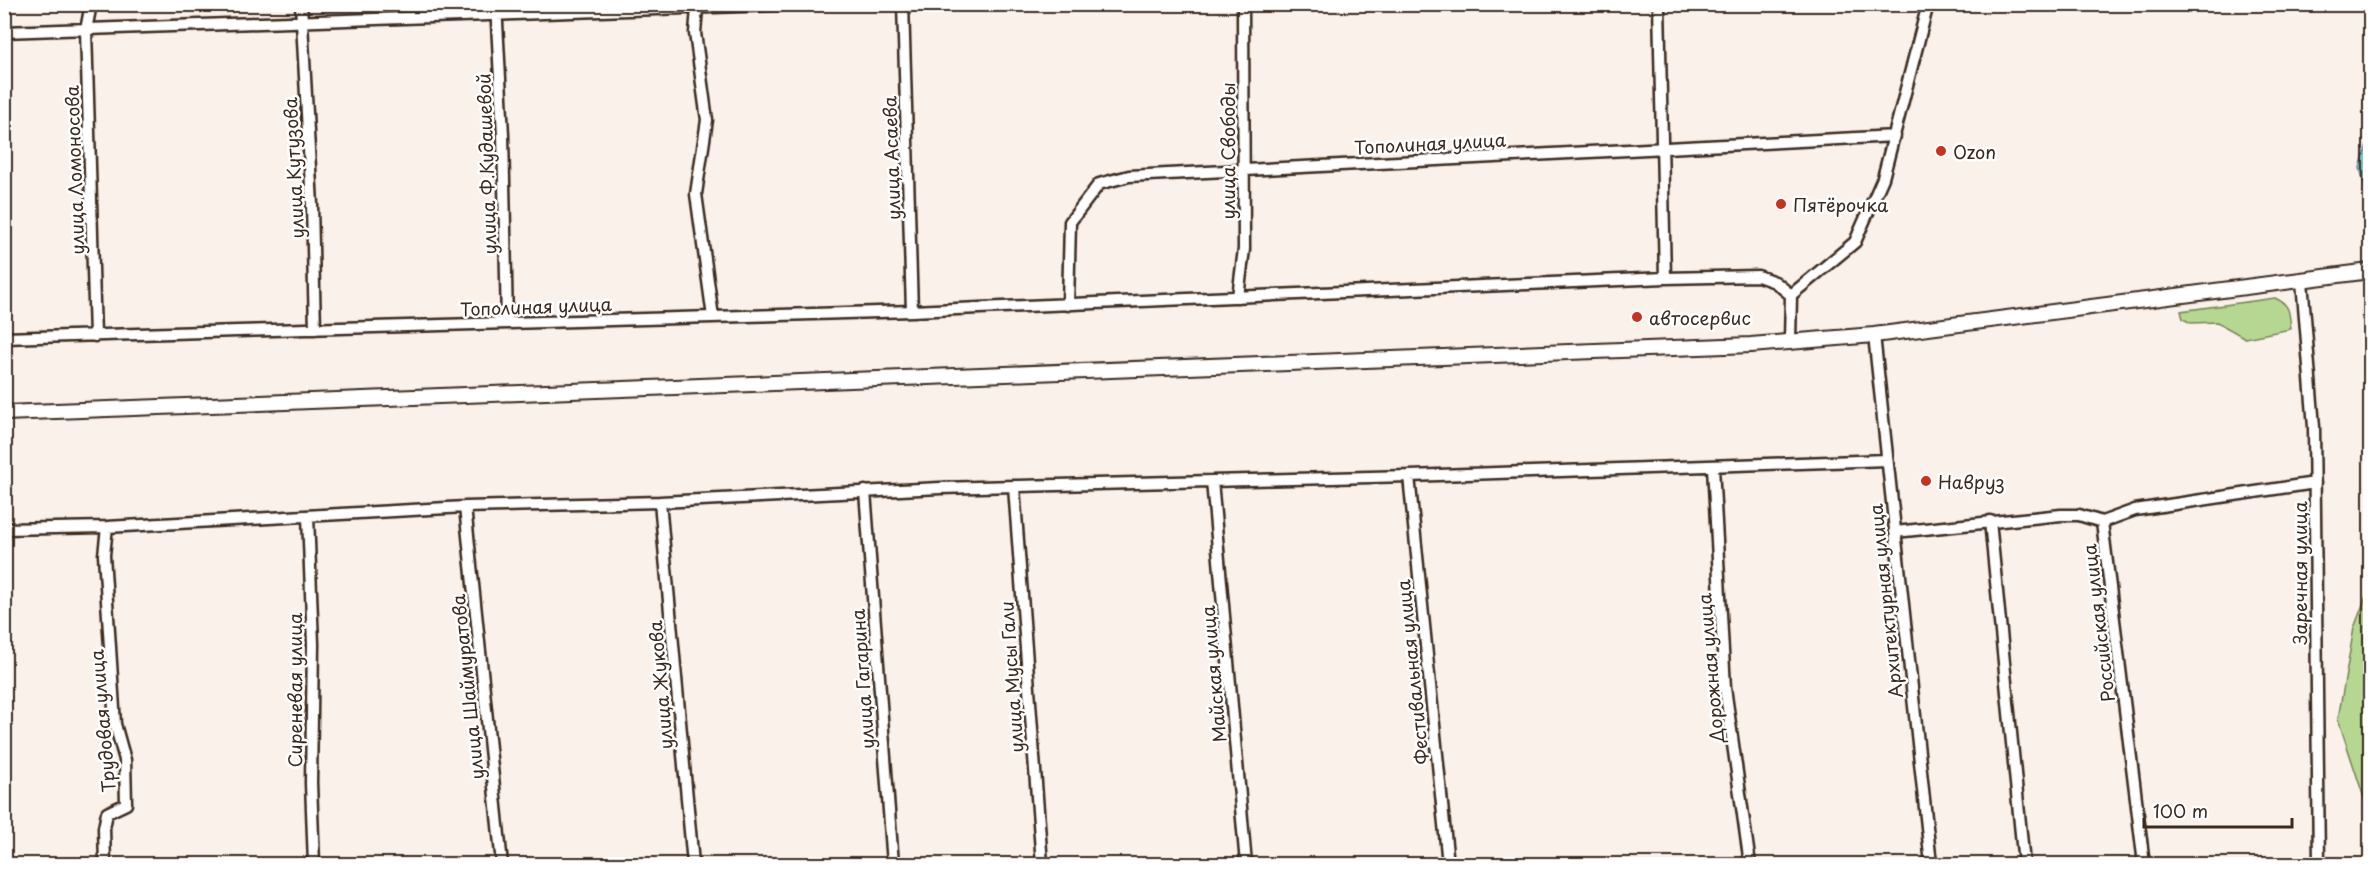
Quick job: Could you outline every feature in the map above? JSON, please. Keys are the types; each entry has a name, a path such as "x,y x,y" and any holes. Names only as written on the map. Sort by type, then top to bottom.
{"main road":[{"path":"4,413 1790,341 1874,335 2370,271"}],"street":[{"name":"улица Ломоносова","path":"91,4 86,30 95,336"},
{"name":"улица Кутузова","path":"301,4 312,205 315,329"},
{"path":"4,32 302,22 496,10 697,8 797,4"},
{"name":"улица Асаева","path":"903,4 912,311"},
{"name":"улица Свободы","path":"1238,297 1244,249 1243,4"},
{"path":"1659,4 1665,278"},
{"path":"1790,341 1791,295 1855,242 1883,178 1928,4"},
{"path":"697,8 696,33 706,120 696,194 713,317"},
{"name":"улица Ф.Кудашевой","path":"496,10 503,135 507,323"},
{"name":"Тополиная улица","path":"1068,305 1070,222 1099,184 1129,176 1895,136"},
{"name":"Тополиная улица","path":"4,338 912,311 1665,278 1758,276 1775,282 1791,295"},
{"name":"Заречная улица","path":"2302,281 2313,405 2319,864"},
{"name":"Архитектурная улица","path":"1874,335 1931,864"},
{"path":"4,529 107,527 465,507 660,502 865,491 1409,477 1887,460"},
{"name":"Дорожная улица","path":"1713,467 1725,688 1750,864"},
{"name":"Фестивальная улица","path":"1409,477 1448,864"},
{"name":"Майская улица","path":"1212,481 1246,864"},
{"name":"Российская улица","path":"2144,864 2102,522 2135,510 2315,483"},
{"name":"улица Мусы Гали","path":"1014,487 1042,864"},
{"name":"улица Гагарина","path":"865,491 893,864"},
{"name":"улица Жукова","path":"660,502 693,864"},
{"name":"улица Шаймуратова","path":"465,507 502,864"},
{"path":"1895,532 2061,515 2079,515 2102,522"},
{"name":"Сиреневая улица","path":"308,516 313,645 311,783 314,864"},
{"path":"1990,521 2024,864"},
{"name":"Трудовая улица","path":"105,864 104,828 107,813 126,804 125,760 115,724 104,555 107,527"}],"green space":[{"path":"2275,298 2287,307 2291,329 2245,338 2217,322 2191,323 2183,319 2181,311"},
{"path":"2370,586 2370,816 2338,719 2354,628"}],"water":[{"path":"2370,135 2370,206 2360,168"},
{"path":"2370,303 2370,330 2365,326 2362,312"}],"place":[{"name":"Ozon","path":"1941,151"},
{"name":"Пятёрочка","path":"1781,204"},
{"name":"автосервис","path":"1637,317"},
{"name":"Навруз","path":"1926,481"}]}
